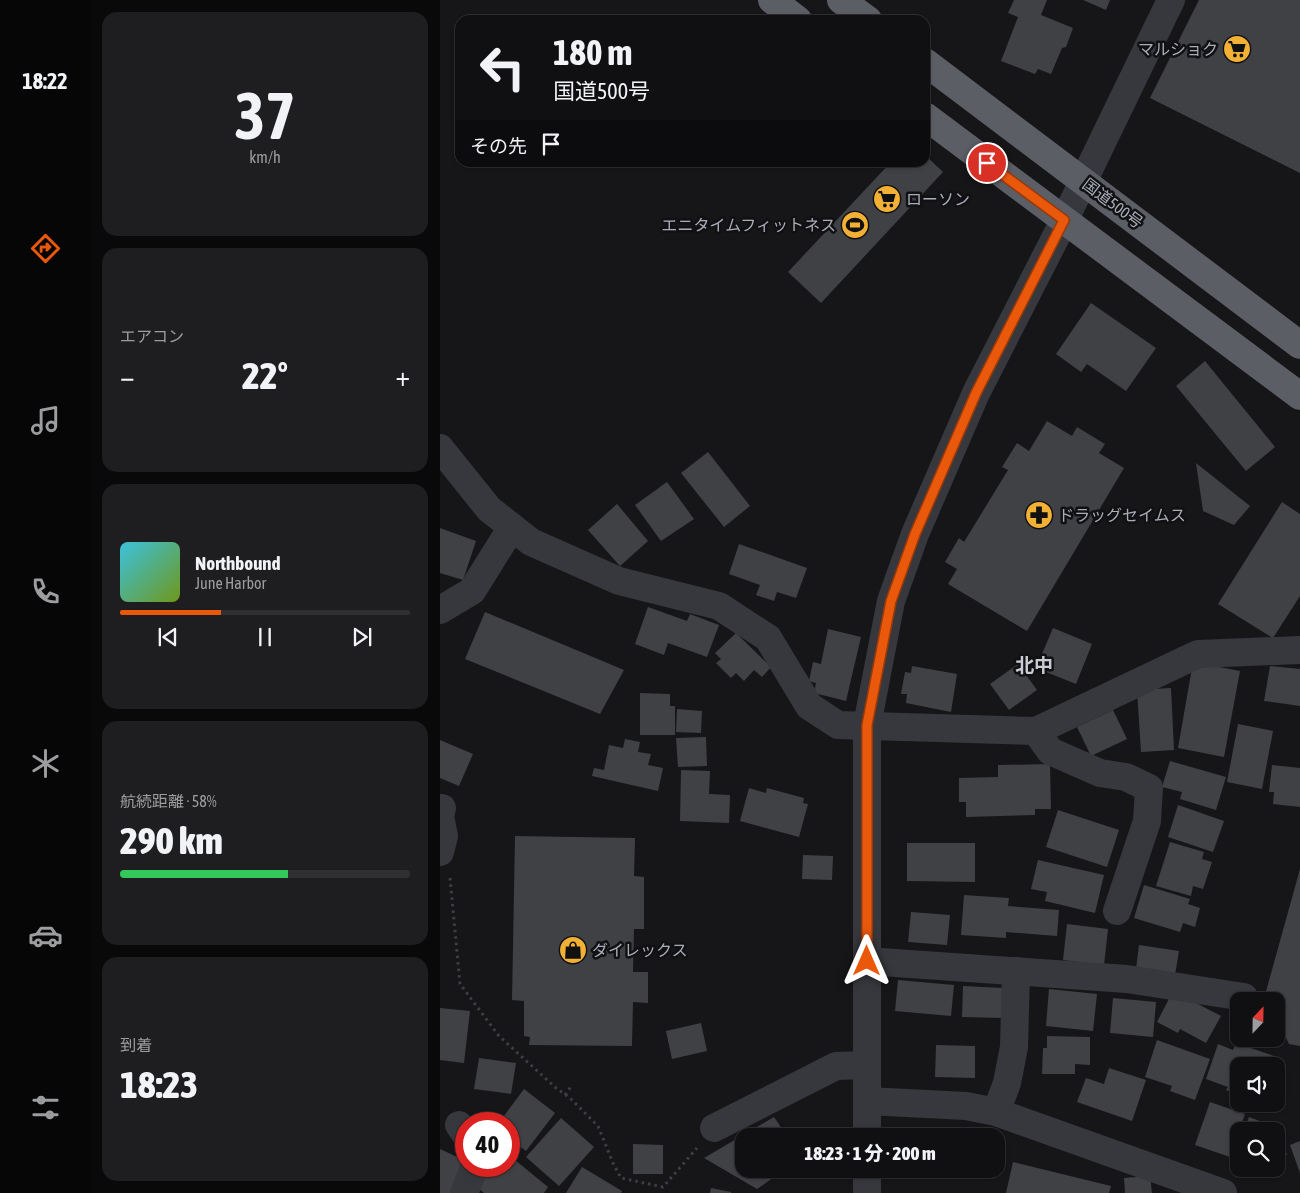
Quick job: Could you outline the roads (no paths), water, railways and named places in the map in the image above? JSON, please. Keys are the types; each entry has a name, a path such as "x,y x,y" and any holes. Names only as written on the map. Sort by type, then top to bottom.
{"highway":[{"path":"772,0 792,15"},
{"path":"841,0 861,15"},
{"name":"国道500号","path":"930,66 1300,345"},
{"path":"930,120 1300,396"}],"street":[{"path":"867,1128 867,725 891,601 915,534 976,393 1064,220 1171,0"},
{"path":"440,448 489,509 531,542 619,581 719,606 768,638 809,706 838,725 1036,731 1198,654 1300,650"},
{"path":"440,610 472,591 512,527"},
{"path":"1036,731 1050,751 1100,773 1126,777 1150,788 1147,821 1117,911"},
{"path":"442,808 440,816 444,836 444,863"},
{"path":"867,961 1127,979 1230,995"},
{"path":"996,1112 1007,1083 1014,1047 1016,971"},
{"path":"714,1128 836,1066 867,1065"},
{"path":"867,1101 966,1106 996,1112 1223,1193"},
{"path":"464,1193 471,1177"},
{"path":"866,1193 867,1178"}],"place":[{"name":"マルショク","path":"1237,49"},
{"name":"ローソン","path":"887,199"},
{"name":"エニタイムフィットネス","path":"855,225"},
{"name":"ドラッグセイムス","path":"1039,515"},
{"name":"ダイレックス","path":"573,950"}],"district":[{"name":"北中","path":"1034,665"}]}
